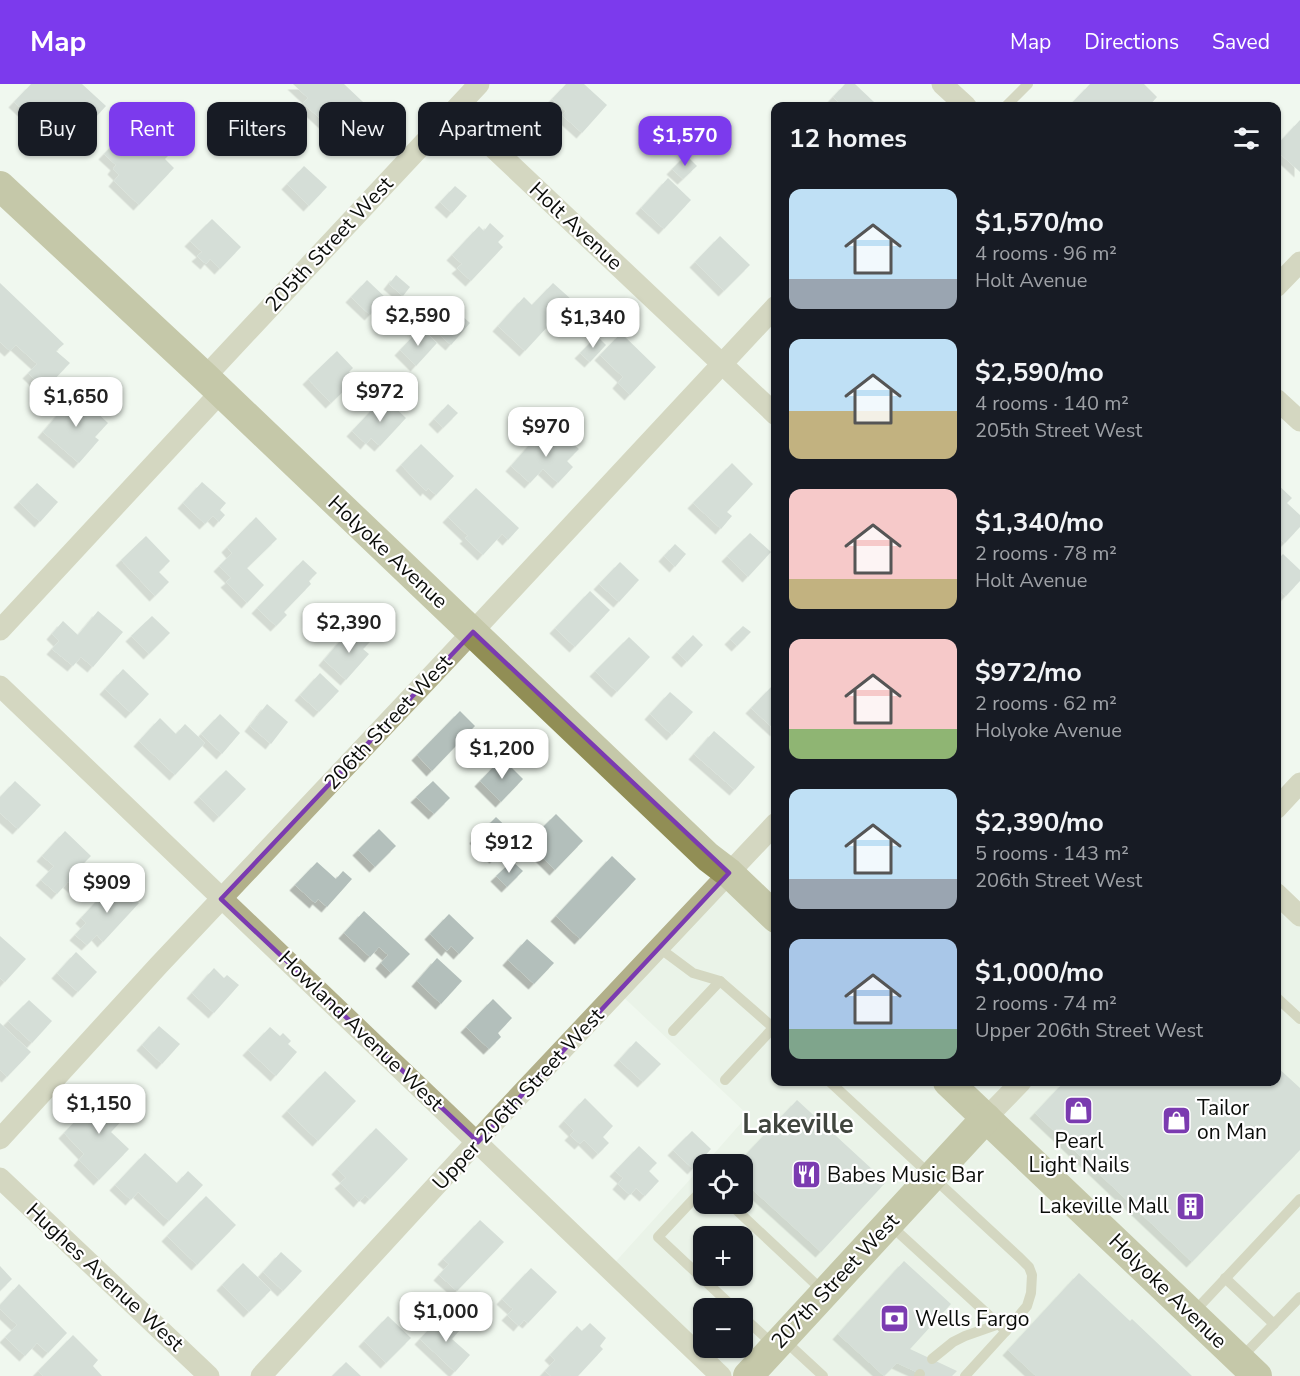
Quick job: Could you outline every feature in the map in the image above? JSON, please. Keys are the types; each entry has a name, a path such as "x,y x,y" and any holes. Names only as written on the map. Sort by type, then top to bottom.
{"street":[{"name":"205th Street West","path":"462,102 479,84"},
{"path":"942,84 962,102"},
{"name":"205th Street West","path":"0,630 418,152"},
{"name":"Holt Avenue","path":"502,156 771,409"},
{"name":"Holyoke Avenue","path":"0,186 708,857 729,873 771,913"},
{"path":"1281,282 1300,262"},
{"name":"206th Street West","path":"0,1138 771,311"},
{"path":"1281,404 1300,421"},
{"name":"Howland Avenue West","path":"0,686 721,1376"},
{"path":"1281,804 1300,783"},
{"name":"Upper 206th Street West","path":"261,1376 501,1115 771,828"},
{"path":"1281,898 1300,916"},
{"name":"Holyoke Avenue","path":"952,1086 1248,1368"},
{"name":"207th Street West","path":"748,1376 931,1176 1017,1086"},
{"name":"Hughes Avenue West","path":"0,1178 209,1376"}],"lane":[{"path":"1010,102 1028,84"},
{"path":"658,947 693,973 720,981 771,1026"},
{"path":"673,1031 720,981"},
{"path":"1281,1002 1300,1019"},
{"path":"725,1080 771,1032"},
{"path":"834,1086 1029,1267 1032,1275 1031,1293 1027,1306 1002,1328 965,1376"},
{"path":"1192,1314 1300,1199"},
{"path":"693,1200 658,1237 723,1298"},
{"path":"741,1214 825,1292"},
{"path":"888,1223 1002,1328"},
{"path":"1225,1278 1274,1324"},
{"path":"1248,1368 1274,1324 1300,1297"},
{"path":"753,1324 823,1376"},
{"path":"932,1359 953,1342 980,1330 1002,1328"}],"highlighted area":[{"path":"473,632 729,873 478,1142 221,899"}],"shaded area":[{"path":"729,873 771,914 771,1086 1281,1086 1281,897 1300,916 1300,1376 721,1376 702,1358 753,1358 753,1298 693,1298 693,1349 609,1269 693,1176 693,1214 753,1214 753,1154 714,1154 748,1115 617,991"}],"building":[{"path":"31,84 82,84 106,106 97,116 97,102 18,102 18,106 14,102"},
{"path":"293,84 344,84 363,102 319,102 319,118 307,107 307,102 304,102 308,98"},
{"path":"566,84 584,84 607,105 582,133 562,115 566,111 562,108 562,102 556,102 552,99"},
{"path":"845,84 855,84 874,102 839,102 833,97"},
{"path":"1090,84 1144,84 1157,97 1153,102 1073,102"},
{"path":"1300,120 1300,172 1281,155 1281,141"},
{"path":"109,149 109,156 168,156 165,159 174,168 139,205 114,181 119,175 113,169 116,165 104,154"},
{"path":"686,155 697,166 683,179 672,169"},
{"path":"304,166 327,187 309,206 287,184"},
{"path":"668,178 691,200 664,229 641,208"},
{"path":"455,186 467,196 452,213 440,202"},
{"path":"212,219 241,247 220,269 210,259 206,264 197,256 202,252 190,241"},
{"path":"490,223 504,236 498,242 503,247 471,281 457,268 462,264 452,255 479,226 484,231"},
{"path":"720,236 750,265 724,291 695,262"},
{"path":"396,275 410,287 403,296 389,284"},
{"path":"367,280 386,298 370,315 351,297"},
{"path":"0,283 64,344 56,351 70,363 45,389 28,373 37,364 16,345 10,351 0,342"},
{"path":"553,283 572,300 525,351 498,326 524,297 532,305"},
{"path":"450,305 470,323 451,345 430,326"},
{"path":"421,328 437,343 416,366 400,350"},
{"path":"621,333 656,367 630,395 618,383 623,377 600,355"},
{"path":"597,336 606,345 590,362 580,353"},
{"path":"337,351 353,368 349,372 356,379 331,403 308,379"},
{"path":"76,393 108,423 95,437 99,440 79,463 43,432"},
{"path":"384,397 406,418 380,446 371,438 366,444 352,431"},
{"path":"448,404 458,413 443,428 434,419"},
{"path":"558,430 579,449 567,461 573,467 558,483 543,469 530,483 511,466 538,435 547,443"},
{"path":"421,444 454,476 436,495 428,488 426,491 401,465"},
{"path":"732,463 753,484 727,512 732,516 721,529 693,503"},
{"path":"202,482 226,503 220,510 225,515 219,522 213,516 205,524 183,503"},
{"path":"37,483 58,502 40,522 19,502"},
{"path":"476,488 519,528 508,540 502,534 483,555 465,538 468,536 448,517"},
{"path":"1281,488 1292,498 1287,503 1300,515 1300,527 1285,543 1281,540"},
{"path":"256,517 277,539 247,568 264,585 247,603 226,582 231,578 219,566 232,553 227,547"},
{"path":"750,533 771,552 748,577 727,556"},
{"path":"146,536 170,561 159,572 169,582 155,596 121,560"},
{"path":"675,544 686,554 675,567 664,556"},
{"path":"1283,554 1300,570 1300,581 1286,596 1281,592 1281,556"},
{"path":"303,560 317,573 309,581 311,584 284,612 287,615 276,626 257,608"},
{"path":"620,562 639,580 619,602 599,584"},
{"path":"590,591 610,610 575,647 555,628"},
{"path":"98,611 123,632 93,667 81,657 73,666 52,649 59,641 52,634 63,621 78,635"},
{"path":"152,616 170,633 149,654 131,636"},
{"path":"743,626 751,632 737,646 730,639"},
{"path":"358,629 371,641 363,649 369,654 346,680 324,660 346,634 350,638"},
{"path":"693,635 703,645 687,662 677,652"},
{"path":"629,637 650,657 617,692 595,671"},
{"path":"123,669 149,694 131,713 105,689"},
{"path":"320,673 339,691 319,712 300,695"},
{"path":"771,687 771,726 751,708"},
{"path":"670,692 693,712 672,735 650,714"},
{"path":"267,704 288,722 271,744 250,726"},
{"path":"460,711 475,726 432,771 417,755"},
{"path":"220,714 240,733 222,754 201,734"},
{"path":"160,718 176,734 185,724 205,743 175,775 139,741"},
{"path":"714,731 755,767 735,790 694,754"},
{"path":"502,758 523,779 501,802 480,781"},
{"path":"226,770 246,789 219,817 199,797"},
{"path":"15,781 41,805 18,829 0,813 0,797"},
{"path":"433,781 450,798 434,814 416,797"},
{"path":"556,814 583,841 555,870 533,848 540,840 535,835"},
{"path":"496,817 517,837 495,858 475,838"},
{"path":"379,829 396,846 375,867 358,850"},
{"path":"65,831 91,856 84,863 101,878 84,896 68,882 57,894 41,880 54,866 42,856"},
{"path":"612,856 636,879 580,939 556,916"},
{"path":"512,861 523,871 507,887 496,876"},
{"path":"317,862 336,879 343,871 352,879 327,907 318,899 315,903 295,885"},
{"path":"115,881 139,903 103,942 97,935 87,945 75,935 86,923 81,918"},
{"path":"364,911 410,954 391,973 381,963 388,955 379,947 370,957 344,933"},
{"path":"449,914 474,938 459,954 451,946 447,951 430,934"},
{"path":"0,936 26,959 5,982 0,978"},
{"path":"527,939 554,963 534,984 508,960"},
{"path":"76,952 97,972 78,992 57,973"},
{"path":"437,958 462,981 441,1004 417,981"},
{"path":"214,968 224,978 227,975 239,985 214,1013 192,993"},
{"path":"493,999 512,1018 498,1033 501,1037 489,1049 466,1027"},
{"path":"29,1000 52,1021 32,1043 8,1021"},
{"path":"0,1023 31,1052 7,1077 0,1070"},
{"path":"159,1026 180,1044 162,1064 142,1045"},
{"path":"270,1027 280,1036 283,1033 291,1041 288,1044 297,1052 276,1076 248,1050"},
{"path":"636,1041 661,1064 643,1082 619,1060"},
{"path":"325,1071 356,1101 318,1141 287,1111"},
{"name":"Lakeville Mall","path":"1281,1071 1300,1088 1300,1150 1192,1262 1035,1113 1060,1086 1281,1086"},
{"path":"104,1091 128,1114 111,1132 129,1149 99,1180 79,1160 84,1154 64,1133"},
{"path":"585,1098 613,1126 603,1137 609,1143 598,1154 584,1140 580,1144 570,1135 574,1131 564,1121"},
{"path":"797,1100 886,1182 821,1252 753,1190 753,1154 746,1154"},
{"path":"376,1128 408,1159 370,1199 365,1195 359,1202 340,1183 346,1178 337,1169"},
{"path":"692,1131 711,1149 706,1154 693,1154 693,1169 673,1150"},
{"path":"639,1146 657,1163 649,1171 659,1181 645,1196 636,1188 630,1195 618,1184 623,1178 615,1171"},
{"path":"145,1153 177,1183 188,1171 203,1185 169,1221 138,1192 131,1200 115,1185"},
{"path":"206,1196 236,1225 197,1265 167,1236"},
{"path":"480,1220 504,1242 457,1291 439,1275 449,1264 443,1259"},
{"path":"281,1252 302,1271 283,1291 263,1272"},
{"name":"Wells Fargo","path":"904,1261 951,1304 910,1349 957,1371 952,1376 925,1376 897,1363 884,1376 838,1334"},
{"path":"243,1263 271,1290 249,1312 222,1285"},
{"path":"0,1266 12,1279 0,1291"},
{"path":"531,1268 557,1292 528,1323 524,1320 519,1326 507,1315 513,1309 502,1299"},
{"path":"1079,1273 1192,1376 1036,1376 1008,1350"},
{"path":"19,1284 67,1333 48,1353 37,1343 25,1356 5,1337 17,1325 0,1309 0,1305"},
{"path":"443,1314 460,1330 452,1339 470,1355 455,1372 420,1339"},
{"path":"388,1316 411,1338 386,1363 364,1341"},
{"path":"590,1323 606,1338 600,1346 603,1349 578,1376 551,1376 545,1371 555,1360 550,1355 577,1326 582,1331"},
{"path":"73,1335 98,1360 93,1366 102,1376 43,1376 38,1371"},
{"path":"346,1362 361,1376 332,1376"}],"place":[{"name":"Pearl Light Nails","path":"1079,1110"},
{"name":"Tailor on Man","path":"1176,1120"},
{"name":"Babes Music Bar","path":"806,1175"},
{"name":"Lakeville Mall","path":"1190,1206"},
{"name":"Wells Fargo","path":"894,1319"}],"district":[{"name":"Lakeville","path":"798,1124"}]}
